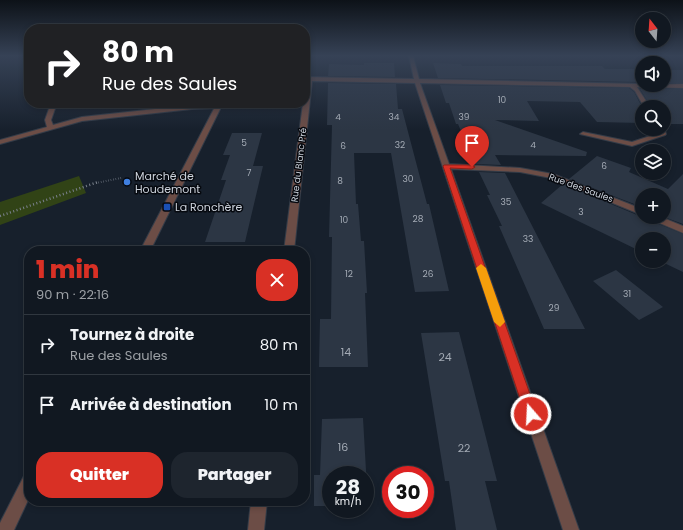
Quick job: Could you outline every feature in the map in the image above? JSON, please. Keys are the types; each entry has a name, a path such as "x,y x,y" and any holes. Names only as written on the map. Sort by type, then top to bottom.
{"street":[{"path":"402,81 683,86"},
{"path":"417,81 571,530"},
{"path":"631,85 637,90 643,100"},
{"path":"51,127 48,120 52,108"},
{"path":"0,142 51,127 94,117 188,108"},
{"path":"148,246 218,108"},
{"name":"Rue du Blanc Pré","path":"290,246 304,108"},
{"path":"582,134 632,144 658,136"},
{"name":"Rue des Saules","path":"446,166 520,170 554,176 635,209"},
{"path":"669,224 683,230"},
{"path":"5,530 24,491"},
{"path":"256,530 258,506"}],"path":[{"path":"0,216 83,186 100,181 121,178"}],"green space":[{"path":"79,176 86,193 0,225 0,202"}],"building":[{"path":"577,81 635,81 635,82"},
{"path":"671,81 683,81 683,83 671,83"},
{"path":"328,83 396,84 398,109 402,109 427,204 429,204 449,291 415,292 391,153 354,153 356,204 358,204 361,241 364,241 367,293 365,293 368,367 319,367 320,319 331,319 332,237 329,237 332,125 327,125"},
{"path":"440,85 629,88 634,92 638,100 635,100 635,123 597,122 580,102 527,101 539,121 495,120 587,152 586,156 495,155 501,165 475,164 458,124 456,124 449,103 446,103"},
{"path":"671,89 683,89 683,124 671,124 671,100 647,100 642,92 671,92"},
{"path":"232,133 262,133 253,166 263,166 245,242 205,242 226,180 221,180 230,155 223,155"},
{"path":"597,156 631,168 629,172 635,175 635,180 647,180 666,188 635,188 635,204 569,179"},
{"path":"479,172 505,173 585,329 544,329 499,226 502,226 487,195 490,195"},
{"path":"683,174 683,224 671,220 671,188 669,188"},
{"path":"563,184 635,214 635,224 659,224 683,234 683,272 671,266 671,232 635,232 635,249 541,203"},
{"path":"616,270 663,307 639,320 593,281"},
{"path":"459,332 497,481 485,481 497,530 456,530 449,481 445,481 421,333"},
{"path":"363,418 366,466 322,466 322,506 314,506 314,475 320,475 322,419"}],"slow traffic":[{"path":"481,268 500,322"}],"place":[{"name":"Marché de Houdemont","path":"127,182"},
{"name":"La Ronchère","path":"167,207"}],"route":[{"path":"472,167 446,166 531,414"}]}
